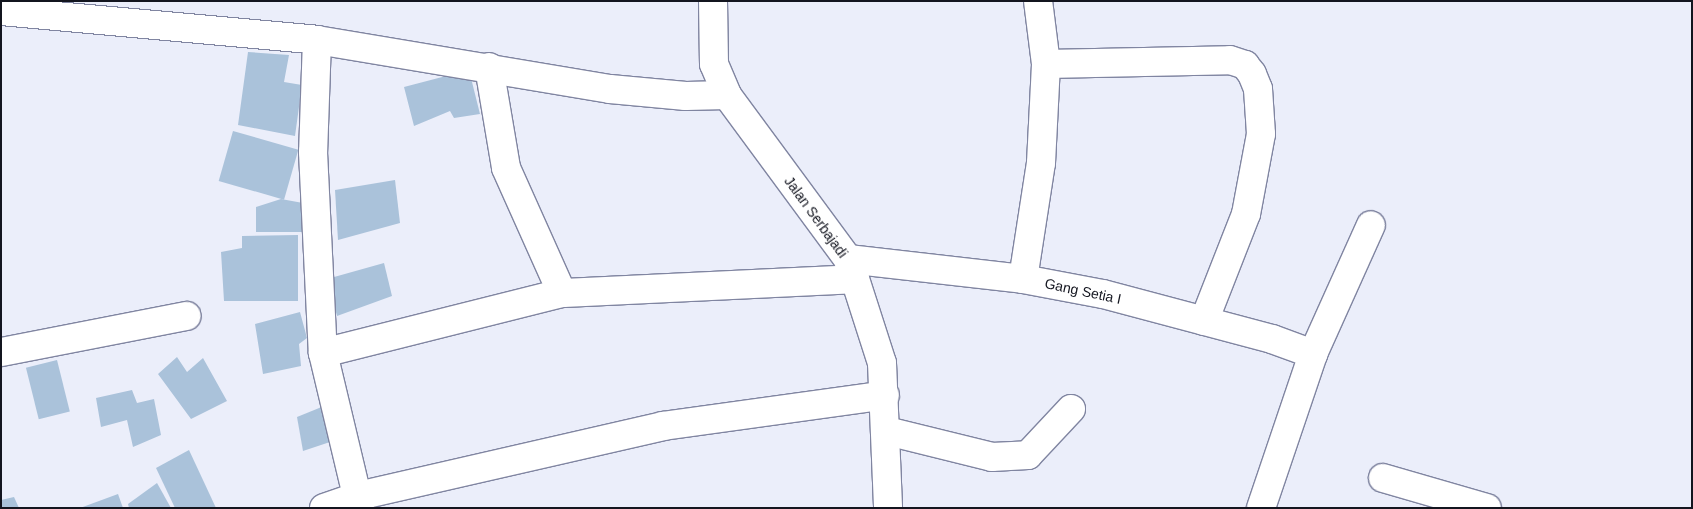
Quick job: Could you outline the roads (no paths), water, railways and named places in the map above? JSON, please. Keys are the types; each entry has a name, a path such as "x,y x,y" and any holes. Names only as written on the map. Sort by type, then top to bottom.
{"street":[{"name":"Jalan Serbajadi","path":"713,1 714,64 728,95 851,269 882,363 887,431 888,508"},
{"path":"1023,279 1041,163 1046,64 1038,1"},
{"path":"1,11 87,10 317,40 488,67 610,89 686,96 728,95"},
{"path":"317,40 313,152 323,353 359,502"},
{"path":"1046,64 1230,60 1245,65 1252,74 1258,88 1261,134 1246,214 1204,321"},
{"path":"488,67 506,168 562,293"},
{"path":"1260,508 1313,354 1371,226"},
{"name":"Gang Setia I","path":"323,353 562,293 851,269 1023,279 1103,294 1272,339 1313,354"},
{"path":"1,352 187,316"},
{"path":"324,508 359,502 664,426 885,395"},
{"path":"887,431 992,457 1028,455 1071,409"},
{"path":"1383,478 1487,508"}]}
